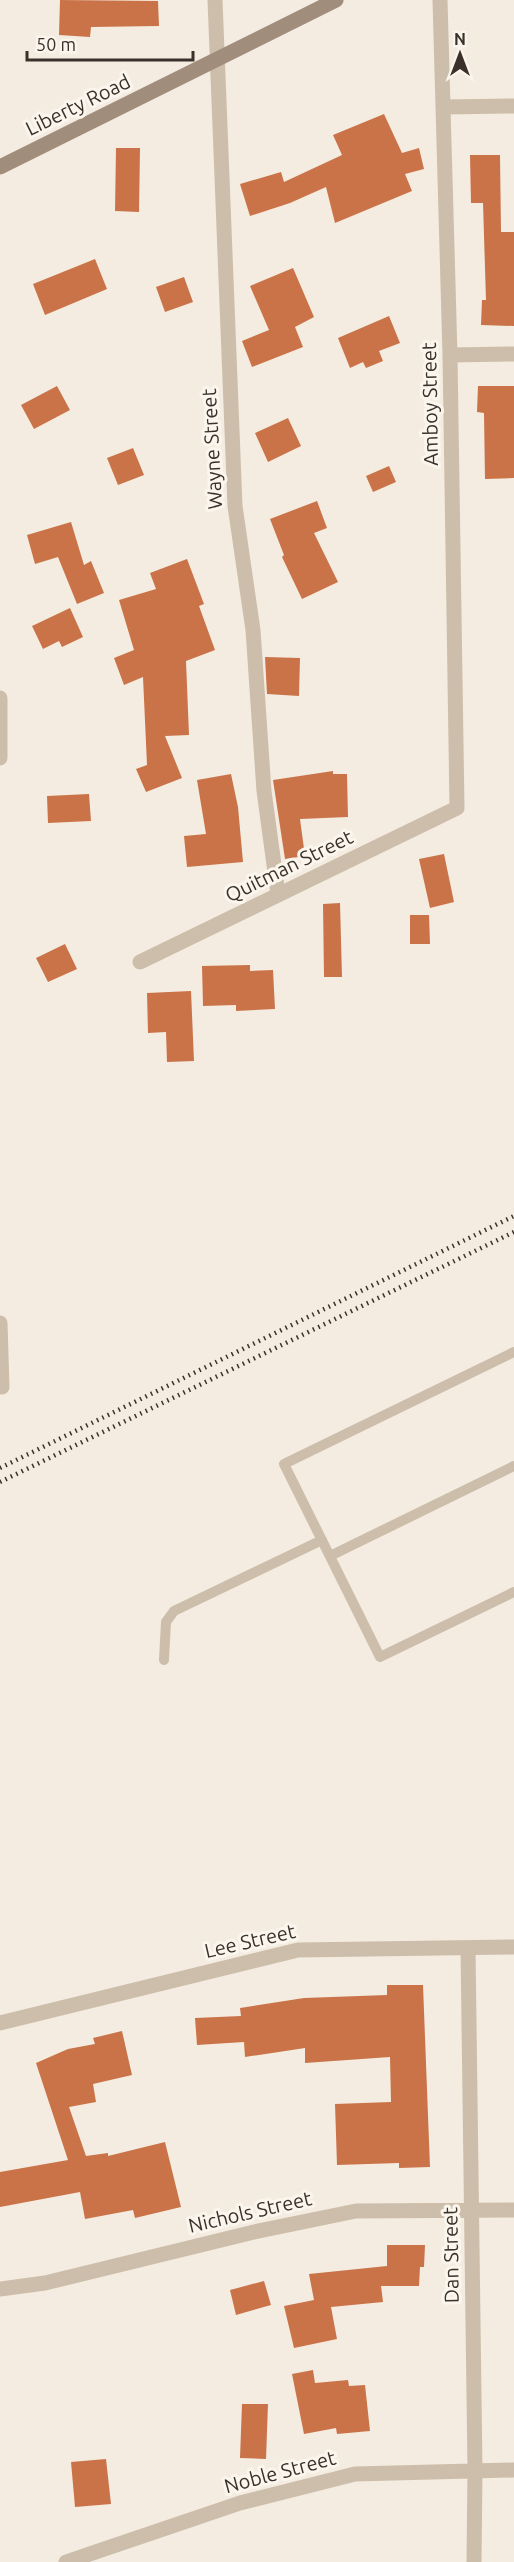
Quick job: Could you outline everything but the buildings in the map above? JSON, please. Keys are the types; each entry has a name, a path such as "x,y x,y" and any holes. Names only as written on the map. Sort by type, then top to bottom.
{"main road":[{"name":"Liberty Road","path":"0,167 336,0"}],"street":[{"name":"Wayne Street","path":"215,0 235,506 253,630 264,790 278,894"},
{"name":"Amboy Street","path":"440,0 450,355 458,808"},
{"path":"444,108 514,106"},
{"path":"450,355 514,354"},
{"path":"0,698 0,758"},
{"name":"Quitman Street","path":"140,962 458,808"},
{"path":"0,1323 3,1387"},
{"name":"Lee Street","path":"0,2023 298,1950 514,1947"},
{"name":"Dan Street","path":"468,1948 475,2470 474,2562"},
{"name":"Nichols Street","path":"0,2289 45,2283 254,2232 356,2211 514,2210"},
{"name":"Noble Street","path":"66,2562 240,2503 344,2477 368,2473 514,2470"}],"lane":[{"path":"514,1352 284,1464 380,1657 514,1592"},
{"path":"330,1556 514,1466"},
{"path":"164,1660 166,1622 174,1611 322,1540"}],"railway":[{"path":"0,1468 514,1216"},
{"path":"0,1482 514,1232"}]}
